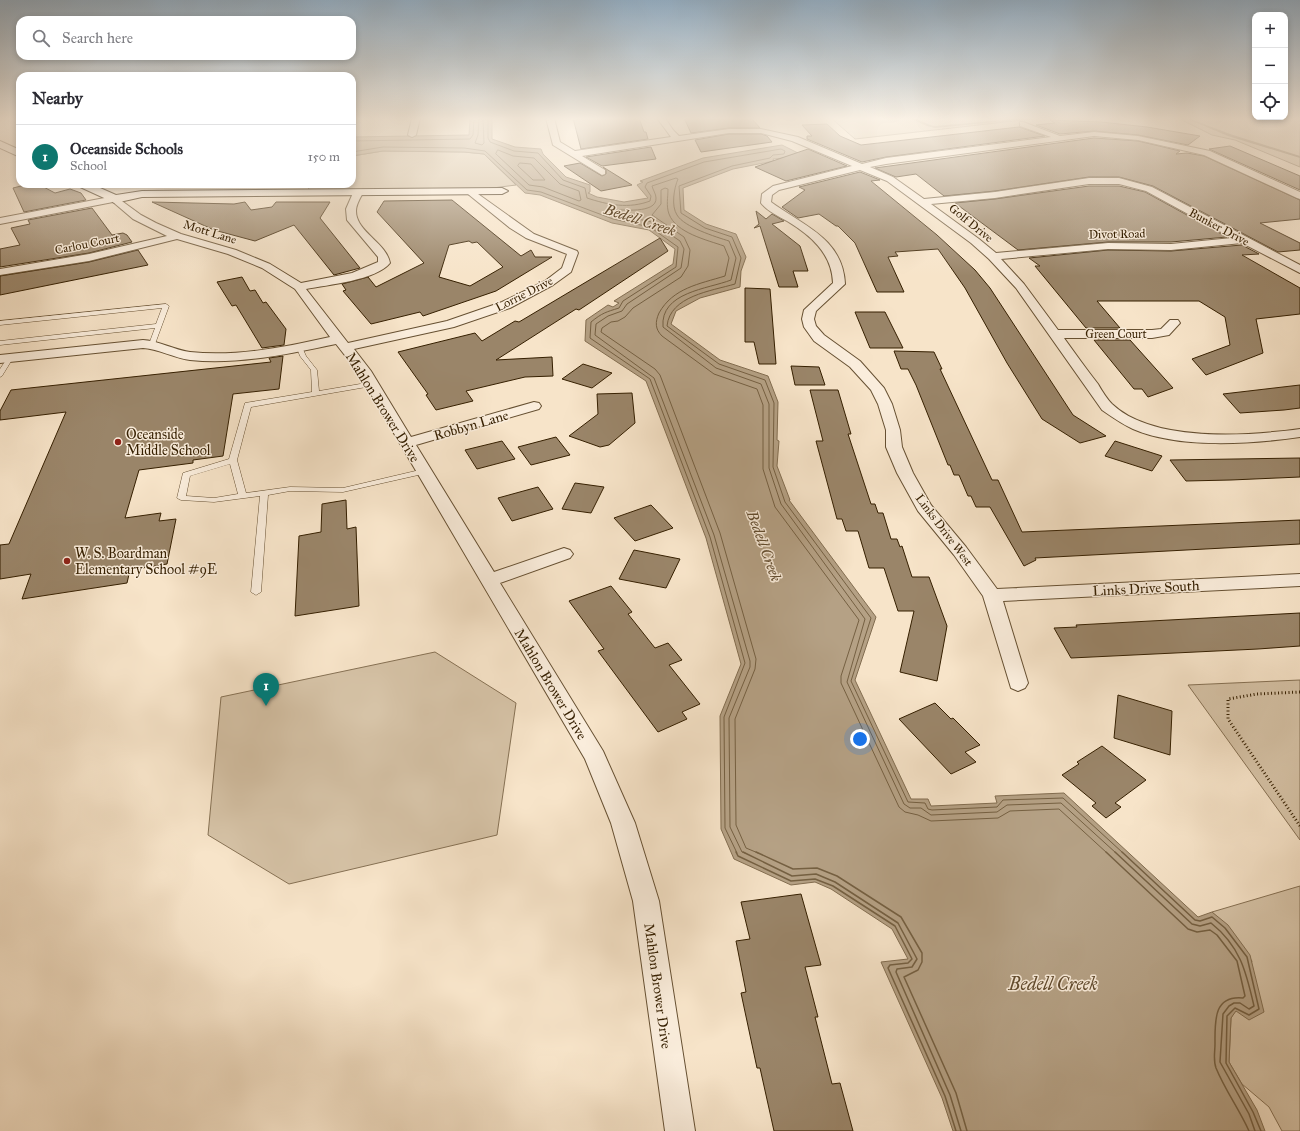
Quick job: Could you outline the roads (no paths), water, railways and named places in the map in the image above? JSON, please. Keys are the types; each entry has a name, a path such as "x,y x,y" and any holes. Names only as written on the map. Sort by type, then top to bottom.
{"street":[{"name":"Links Drive West","path":"843,171 776,188 767,194 766,203 814,233 828,248 839,273 839,284 810,310 808,319 810,327 819,338 856,364 877,388 885,404 893,430 894,447 905,473 924,508 960,551 992,595 1018,683"},
{"name":"Golf Drive","path":"872,171 890,179 924,202 975,241 993,257 1020,286 1107,407 1126,420 1141,428 1170,436 1203,438 1300,433"},
{"path":"1245,171 1300,196"},
{"name":"Bunker Drive","path":"924,202 995,195 1089,181 1119,181 1149,190 1300,270"},
{"path":"90,188 115,200"},
{"path":"0,220 142,194 502,191"},
{"name":"Lorrie Drive","path":"342,343 371,343 478,315 522,298 549,283 567,270 573,253 530,236 514,226 471,192"},
{"path":"299,287 363,273 379,268 384,264 383,256 352,220 351,209 358,193"},
{"name":"Mott Lane","path":"115,200 136,217 177,236 232,252 266,266 299,287"},
{"name":"Carlou Court","path":"0,272 38,267 142,247 177,236"},
{"name":"Divot Road","path":"993,257 1108,246 1171,247 1242,240"},
{"name":"Mahlon Brower Drive","path":"299,287 372,384 594,757 623,823 646,901 680,1131"},
{"name":"Green Court","path":"1055,334 1152,334 1165,332 1174,323"},
{"path":"5,358 152,344 178,353 203,356 342,343"},
{"name":"Robbyn Lane","path":"407,443 534,406"},
{"path":"489,580 564,554"},
{"name":"Links Drive South","path":"992,595 1300,580"}],"lane":[{"path":"0,323 166,306 160,326 152,344"},
{"path":"0,343 160,326"},
{"path":"300,348 303,356 314,370 316,393"},
{"path":"0,375 5,358"},
{"path":"242,495 233,460 248,405 372,384"},
{"path":"233,460 186,475 181,498 214,500 290,489 343,490 424,472"},
{"path":"256,592 264,492"}],"water":[{"name":"Bedell Creek","path":"502,171 560,171 566,177 590,185 590,192 588,193 597,197 624,202 648,198 637,185 643,182 640,181 668,171 728,171 683,188 684,210 706,224 736,234 746,257 741,271 740,287 700,298 676,311 671,324 720,360 768,376 778,402 777,440 779,441 777,466 789,500 876,617 855,680 911,799 928,799 931,806 997,803 995,796 1064,793 1198,917 1212,912 1228,925 1250,955 1264,1012 1249,1020 1236,1011 1231,1018 1229,1062 1257,1110 1265,1131 953,1131 942,1098 881,962 908,959 892,929 831,889 815,882 791,885 734,859 721,829 720,716 741,664 706,538 646,381 585,341 586,320 608,305 613,307 619,303 614,301 673,264 675,249 649,230 612,223 540,195 525,193"}],"place":[{"name":"Oceanside Middle School","path":"118,442"},
{"name":"W. S. Boardman Elementary School #9E","path":"67,561"},
{"name":"Oceanside Schools","path":"266,706"}]}
